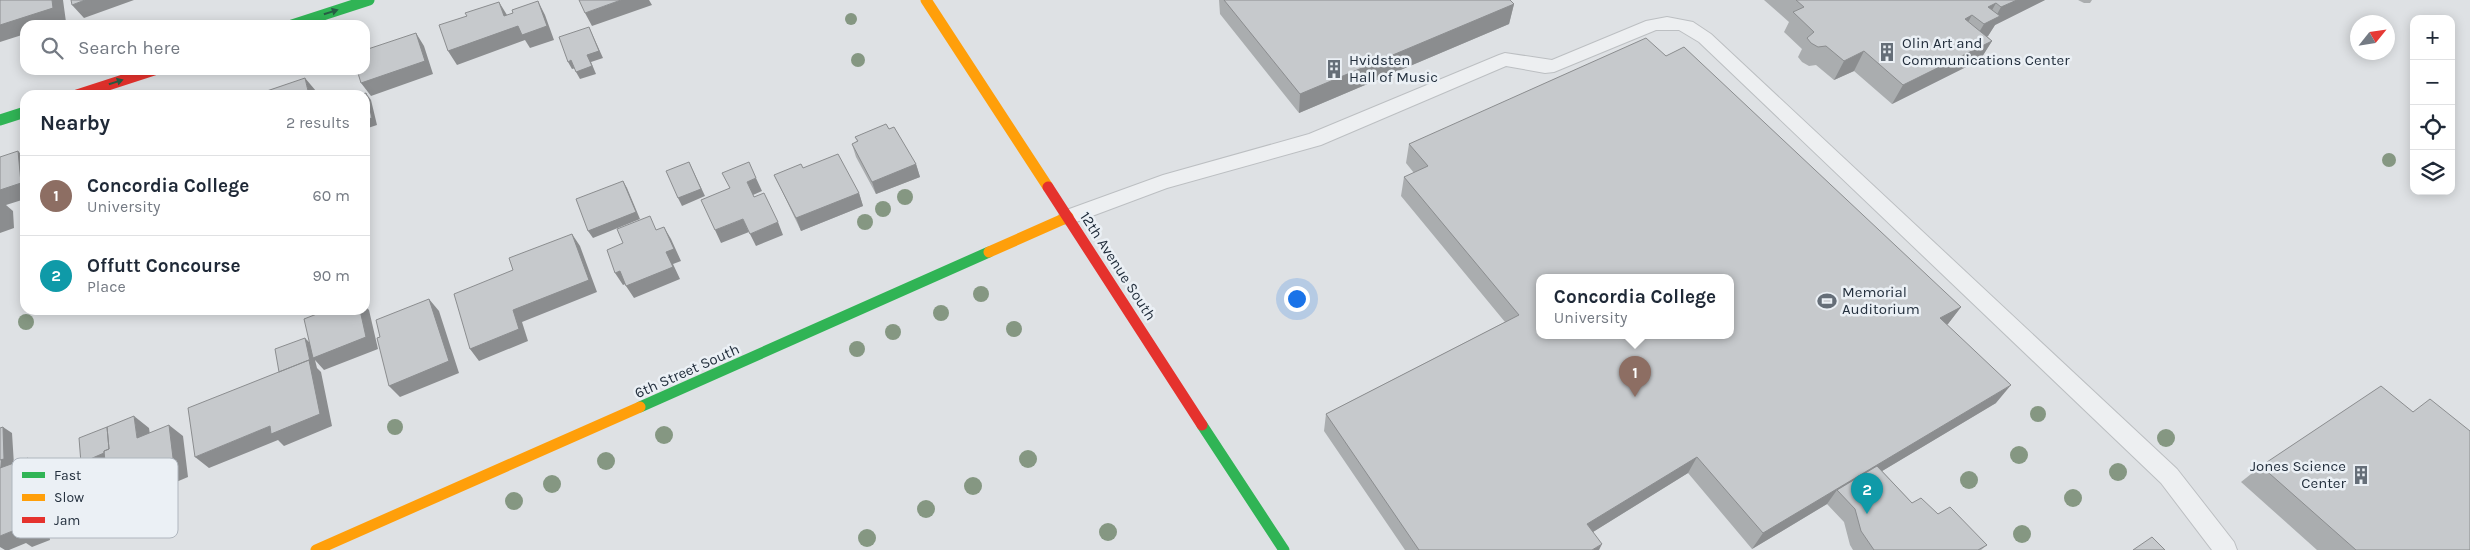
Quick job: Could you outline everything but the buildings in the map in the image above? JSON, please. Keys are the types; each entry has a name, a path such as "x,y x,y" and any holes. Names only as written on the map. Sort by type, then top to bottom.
{"street":[{"path":"307,20 369,0"},
{"name":"12th Avenue South","path":"926,0 1284,550"},
{"path":"93,90 139,75"},
{"path":"0,120 20,114"},
{"name":"6th Street South","path":"316,550 1068,217"}],"lane":[{"path":"1068,217 1163,182 1314,140 1505,59 1545,67 1554,66 1641,29 1660,23 1682,25 1696,30 1705,38 2169,476 2226,550"}],"traffic: fast":[{"path":"307,20 369,0"},
{"path":"0,120 20,114"},
{"path":"640,407 989,252"},
{"path":"1202,425 1284,550"}],"traffic: slow":[{"path":"926,0 1048,187"},
{"path":"989,252 1068,217"},
{"path":"316,550 640,407"}],"traffic: jam":[{"path":"92,90 139,75"},
{"path":"1048,187 1202,425"}],"place":[{"name":"Olin Art and Communications Center","path":"1887,52"},
{"name":"Hvidsten Hall of Music","path":"1334,69"},
{"name":"Memorial Auditorium","path":"1827,301"},
{"name":"Concordia College","path":"1635,397"},
{"name":"Jones Science Center","path":"2361,475"},
{"name":"Offutt Concourse","path":"1867,514"}]}
